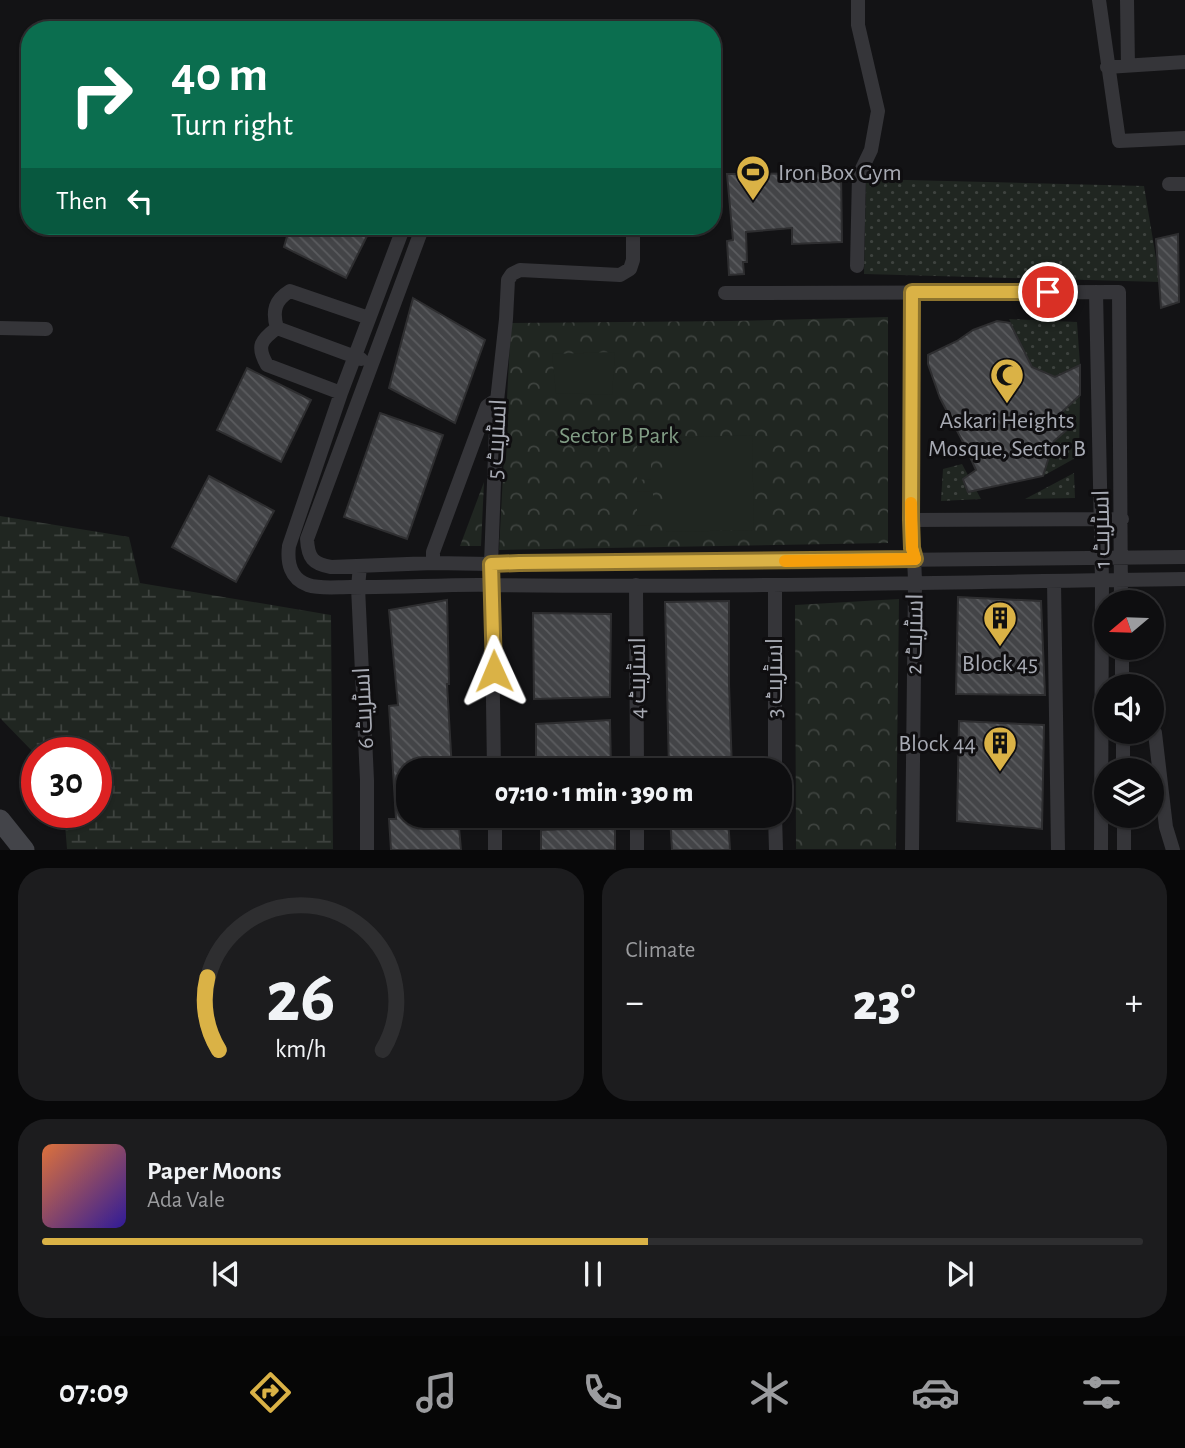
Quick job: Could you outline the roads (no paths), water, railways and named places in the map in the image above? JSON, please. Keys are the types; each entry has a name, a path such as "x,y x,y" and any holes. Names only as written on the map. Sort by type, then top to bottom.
{"main road":[{"path":"0,820 24,849"}],"street":[{"path":"858,0 858,25 878,111 872,150 859,175 858,266"},
{"path":"1099,0 1119,141 1185,138"},
{"path":"1127,0 1128,66"},
{"path":"1107,67 1185,62"},
{"path":"1169,184 1185,184"},
{"path":"401,235 341,393 289,546 288,560 292,572 305,584 358,587 775,585 1185,579"},
{"path":"420,235 307,540 312,560 321,566 1185,557"},
{"name":"اسٹریٹ 5","path":"494,758 491,564 498,401 508,280 520,270 620,275 630,269 633,260 633,235"},
{"path":"277,328 274,318 275,304 290,290 369,318"},
{"name":"اسٹریٹ 2","path":"912,292 911,520 915,559 912,849"},
{"name":"اسٹریٹ 1","path":"1096,292 1102,558 1101,849"},
{"name":"اسٹریٹ 1","path":"724,293 1119,292 1121,590"},
{"path":"0,328 46,329"},
{"path":"277,328 371,364"},
{"path":"277,328 267,335 261,344 261,355 267,365 341,393"},
{"path":"433,563 433,552 487,406 498,401"},
{"path":"911,520 1122,519"},
{"path":"292,572 312,560"},
{"name":"اسٹریٹ 6","path":"360,566 358,587 367,779 367,849"},
{"path":"1054,581 1058,849"},
{"name":"اسٹریٹ 4","path":"636,585 637,758"},
{"name":"اسٹریٹ 3","path":"775,585 775,758"},
{"path":"1156,744 1166,827 1173,849"},
{"path":"495,828 495,849"},
{"path":"637,828 637,849"},
{"path":"775,828 776,849"},
{"path":"1124,828 1124,849"}],"place":[{"name":"Iron Box Gym","path":"753,202"},
{"name":"Askari Heights Mosque, Sector B","path":"1007,405"},
{"name":"Block 45","path":"1000,648"},
{"name":"Block 44","path":"1000,773"}],"park label":[{"name":"Sector B Park","path":"619,435"}]}
